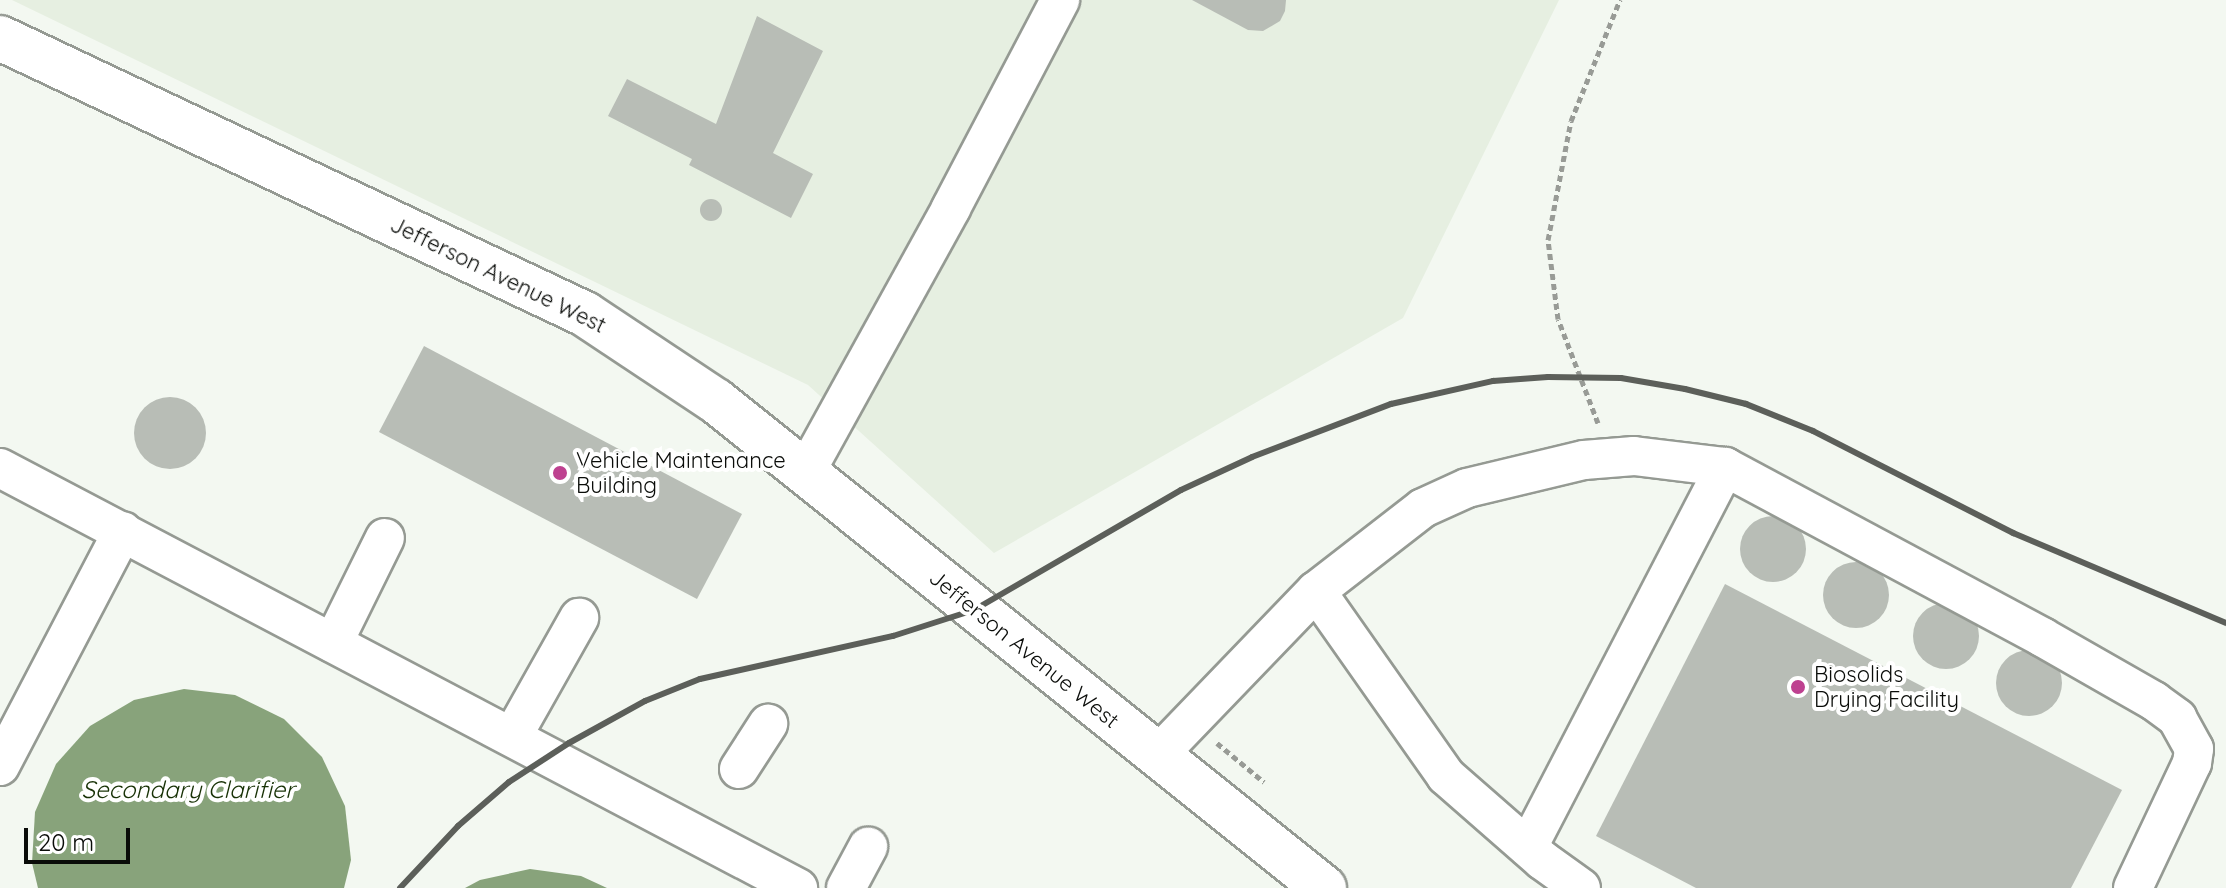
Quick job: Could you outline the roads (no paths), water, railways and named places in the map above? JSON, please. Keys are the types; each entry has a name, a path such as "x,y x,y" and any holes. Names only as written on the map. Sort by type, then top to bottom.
{"main road":[{"name":"Jefferson Avenue West","path":"0,38 585,314 716,401 1324,888"}],"lane":[{"path":"805,473 951,208 1060,0"},
{"path":"1157,756 1316,591 1423,508 1467,488 1584,460 1634,456 1725,467 2042,637 2154,701 2177,718 2194,749 2192,763 2133,888"},
{"path":"1528,847 1725,467"},
{"path":"0,468 798,888"},
{"path":"0,766 123,531"},
{"path":"333,643 385,538"},
{"path":"1316,591 1446,776 1581,888"},
{"path":"512,737 579,618"},
{"path":"739,769 768,724"},
{"path":"846,888 868,847"}],"water":[{"name":"Secondary Clarifier","path":"184,689 235,695 284,719 322,757 345,806 351,860 344,888 38,888 32,863 35,812 56,764 90,726 134,700"},
{"path":"530,869 581,876 607,888 465,888 480,880"}],"railway":[{"path":"400,888 458,826 509,782 569,743 645,701 700,679 893,636 974,610 1181,490 1252,457 1391,404 1493,381 1548,377 1621,378 1746,404 1813,431 2013,533 2226,623"}],"place":[{"name":"Vehicle Maintenance Building","path":"560,473"},
{"name":"Biosolids Drying Facility","path":"1798,687"}]}
